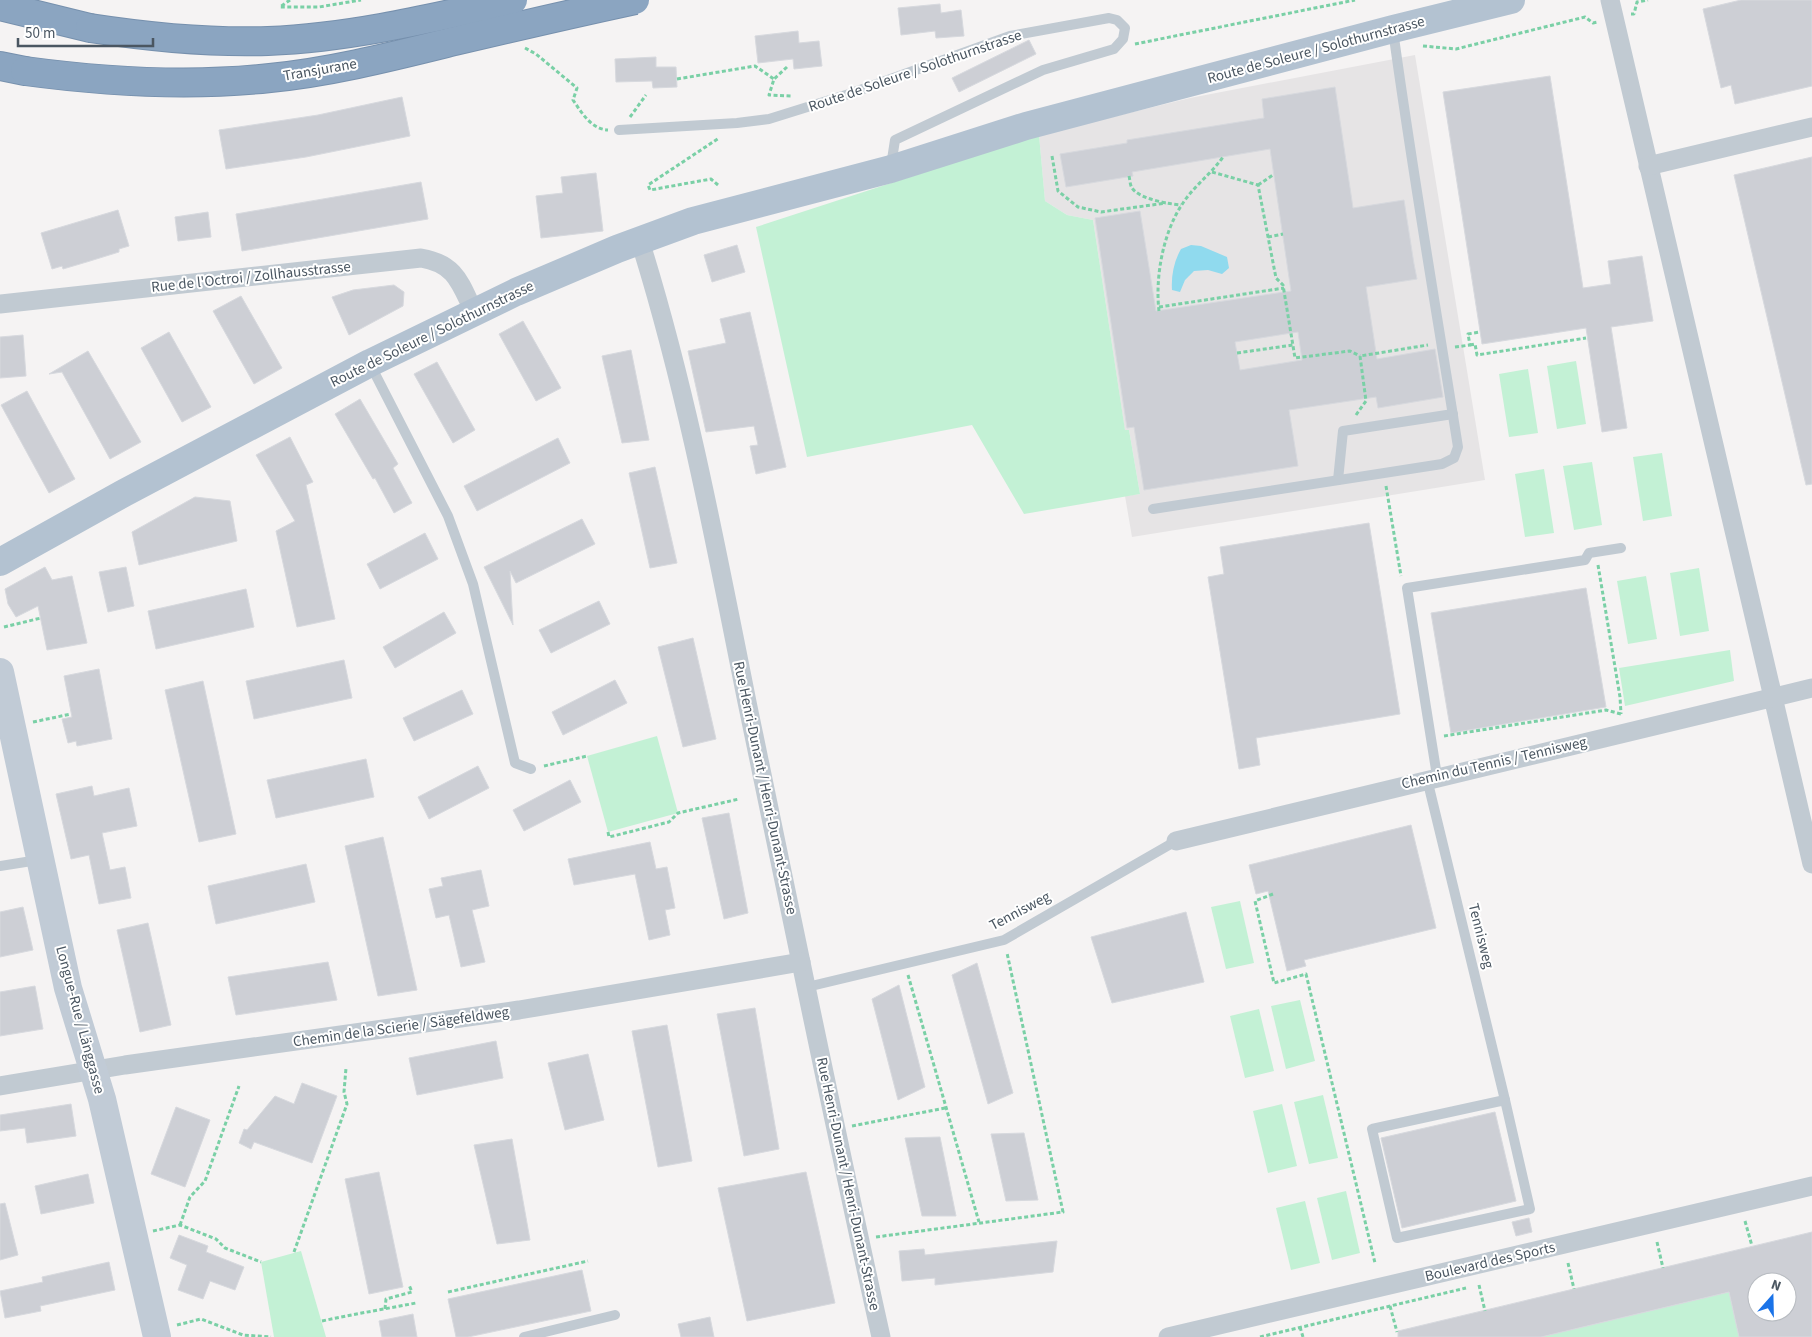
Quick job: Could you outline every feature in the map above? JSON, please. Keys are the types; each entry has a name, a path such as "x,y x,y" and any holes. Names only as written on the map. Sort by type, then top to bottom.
{"highway":[{"path":"0,6 90,28 152,36 269,41 399,24 513,0"},
{"name":"Transjurane","path":"13,69 98,80 154,83 212,83 270,78 367,62 635,0"}],"main road":[{"name":"Route de Soleure / Solothurnstrasse","path":"0,562 124,493 370,363 474,312 581,263 640,240 693,221 891,169 1026,126 1394,40 1511,0"}],"street":[{"path":"1612,9 1812,864"},
{"path":"1648,166 1812,127"},
{"name":"Rue Henri-Dunant / Henri-Dunant-Strasse","path":"640,240 672,348 881,1337"},
{"name":"Rue de l'Octroi / Zollhausstrasse","path":"0,304 421,258 432,260 452,270 474,312"},
{"name":"Longue-Rue / Länggasse","path":"0,672 68,988 94,1071 163,1332"},
{"name":"Chemin du Tennis / Tennisweg","path":"1176,841 1812,688"},
{"name":"Chemin de la Scierie / Sägefeldweg","path":"0,1086 519,1010 801,962"},
{"name":"Boulevard des Sports","path":"1168,1337 1812,1186"}],"lane":[{"name":"Route de Soleure / Solothurnstrasse","path":"619,130 737,124 769,119 850,94 1010,36 1109,18 1116,20 1125,28 1123,39 1114,49"},
{"path":"1153,509 1442,464 1454,458 1458,447 1394,40"},
{"path":"891,169 895,140 1043,70 1114,49"},
{"path":"370,363 448,516 473,584 515,763 531,769"},
{"path":"1338,480 1343,431 1453,414"},
{"path":"1407,588 1585,560 1589,554 1621,548"},
{"name":"Tennisweg","path":"1407,588 1431,738 1432,778 1530,1209 1396,1238 1372,1129 1505,1100"},
{"name":"Tennisweg","path":"807,987 1004,940 1176,841"},
{"path":"0,866 41,860"},
{"path":"524,1337 615,1316"}],"path":[{"path":"290,0 280,7 319,7 361,0"},
{"path":"1114,49 1355,0"},
{"path":"1394,40 1456,49 1585,17 1592,23 1612,9 1634,14 1637,2 1648,0"},
{"path":"520,46 536,54 576,88 573,100 586,118 600,129 619,130 646,95"},
{"path":"676,79 755,66 774,79"},
{"path":"787,67 774,79 769,95 796,97 802,109"},
{"path":"718,185 711,179 650,190 648,185 702,150 737,124"},
{"path":"1052,156 1058,191 1078,207 1101,212 1166,203"},
{"path":"1223,157 1212,172 1197,184 1181,205 1162,254 1159,309 1284,288"},
{"path":"1212,172 1258,185 1274,175"},
{"path":"1129,176 1132,188 1139,194 1166,203 1181,205"},
{"path":"1258,185 1276,278 1283,284 1284,288 1296,360 1350,351 1360,356 1443,345 1470,344 1475,344 1477,355 1586,338"},
{"path":"1268,237 1283,234"},
{"path":"1470,344 1468,334 1480,332"},
{"path":"1237,353 1293,345"},
{"path":"1343,431 1366,401 1360,356"},
{"path":"1383,473 1402,582 1407,588"},
{"path":"1431,738 1606,710 1621,714 1620,697 1597,558 1585,560"},
{"path":"4,627 41,618"},
{"path":"12,726 71,714"},
{"path":"531,769 587,756"},
{"path":"608,832 609,837 669,822 678,812 739,799"},
{"path":"1274,894 1255,901 1274,983 1306,974 1376,1263"},
{"path":"859,1240 979,1222 1063,1212 1004,940"},
{"path":"905,964 979,1222"},
{"path":"294,1252 347,1104 344,1092 346,1068"},
{"path":"180,1226 190,1197 205,1181 239,1086"},
{"path":"836,1129 945,1108"},
{"path":"1746,1221 1752,1246"},
{"path":"149,1232 180,1226 216,1239 225,1248 261,1262"},
{"path":"1657,1242 1663,1268"},
{"path":"448,1292 588,1260"},
{"path":"1568,1263 1574,1289"},
{"path":"385,1309 386,1299 412,1292 409,1285"},
{"path":"1478,1285 1485,1311"},
{"path":"322,1321 374,1309 385,1309 416,1303"},
{"path":"1390,1306 1397,1332"},
{"path":"163,1332 201,1320 244,1335 271,1337"},
{"path":"1300,1327 1303,1337"}],"shaded area":[{"path":"1415,55 1485,480 1132,537 1125,496 1140,494 1129,430 1125,431 1093,220 1067,215 1045,201 1039,135 1190,98"}],"green space":[{"path":"1039,135 1045,201 1067,215 1093,220 1125,430 1129,430 1140,494 1024,514 972,425 807,457 756,227"},
{"path":"1576,361 1586,424 1557,429 1547,366"},
{"path":"1528,369 1538,433 1509,437 1499,374"},
{"path":"1662,453 1672,516 1643,521 1633,457"},
{"path":"1592,462 1602,525 1574,530 1563,466"},
{"path":"1544,469 1554,533 1525,537 1515,474"},
{"path":"1699,568 1709,631 1680,636 1670,573"},
{"path":"1646,576 1657,639 1628,644 1617,581"},
{"path":"1730,650 1734,681 1625,706 1619,668"},
{"path":"657,736 678,813 608,832 587,756"},
{"path":"1240,901 1254,963 1226,969 1211,907"},
{"path":"1300,1000 1315,1061 1286,1069 1271,1006"},
{"path":"1259,1009 1274,1071 1245,1078 1230,1016"},
{"path":"1323,1095 1338,1158 1309,1164 1294,1102"},
{"path":"1282,1104 1297,1166 1268,1173 1253,1111"},
{"path":"1346,1191 1360,1253 1332,1260 1317,1198"},
{"path":"1305,1201 1320,1263 1291,1270 1276,1208"},
{"path":"301,1251 326,1337 274,1337 261,1262"},
{"path":"1729,1292 1739,1337 1541,1337"}],"water":[{"path":"1191,245 1201,246 1227,257 1229,268 1222,274 1208,270 1194,271 1185,280 1180,292 1172,290 1176,258 1181,249"}],"building":[{"path":"1741,0 1812,0 1812,86 1735,104 1731,85 1721,88 1703,9"},
{"path":"940,4 941,13 961,10 964,36 936,38 935,31 901,35 898,8"},
{"path":"798,31 799,43 819,41 822,66 794,69 793,59 758,63 755,36"},
{"path":"1029,40 1036,54 959,92 952,78"},
{"path":"656,57 656,67 676,67 677,87 653,88 652,81 616,82 615,59"},
{"path":"1550,76 1583,288 1611,284 1608,261 1642,256 1653,321 1611,327 1627,428 1602,432 1586,328 1482,344 1443,92"},
{"path":"1335,87 1353,208 1404,200 1417,279 1366,287 1377,359 1435,349 1443,397 1378,408 1376,397 1289,410 1298,466 1144,490 1134,427 1127,428 1095,218 1140,211 1156,311 1291,291 1270,149 1132,172 1133,176 1066,187 1060,154 1127,143 1127,140 1264,118 1262,99","holes":["1298,332 1302,360 1240,370 1235,342"]},
{"path":"402,97 410,136 306,157 226,169 219,130 318,115"},
{"path":"1812,157 1812,484 1806,485 1734,175"},
{"path":"596,173 603,231 541,238 536,196 563,193 561,177"},
{"path":"421,182 428,219 242,251 236,214"},
{"path":"118,210 129,246 119,249 119,252 90,261 63,269 62,266 52,269 41,233"},
{"path":"208,212 211,237 178,241 175,217"},
{"path":"737,245 745,272 712,282 704,255"},
{"path":"394,285 404,292 403,306 349,335 332,297 353,290"},
{"path":"241,296 282,368 254,384 213,311"},
{"path":"750,312 786,467 756,474 750,446 758,445 754,426 706,432 688,351 726,343 720,319"},
{"path":"523,321 561,388 536,401 499,334"},
{"path":"169,332 211,407 182,422 141,348"},
{"path":"23,335 26,376 0,378 0,337"},
{"path":"631,350 649,440 622,443 602,356"},
{"path":"88,351 141,442 110,459 62,372 49,374"},
{"path":"437,362 475,430 453,443 414,374"},
{"path":"27,391 75,479 49,493 1,405"},
{"path":"360,399 398,464 393,468 412,503 394,513 375,478 373,479 335,414"},
{"path":"290,437 313,482 306,485 335,619 297,627 276,531 295,521 256,455"},
{"path":"558,438 570,463 477,511 464,486"},
{"path":"655,467 677,563 650,568 629,473"},
{"path":"195,497 230,501 237,541 139,565 132,532"},
{"path":"582,519 595,544 516,583 510,571 513,625 484,567"},
{"path":"1369,523 1400,714 1256,738 1260,765 1239,769 1208,577 1224,574 1220,547"},
{"path":"425,533 438,559 380,589 367,564"},
{"path":"45,567 52,580 72,576 87,643 47,650 38,606 16,617 8,604 5,589"},
{"path":"126,567 134,606 108,612 99,572"},
{"path":"1586,588 1606,707 1451,733 1431,613"},
{"path":"246,589 254,627 156,649 148,611"},
{"path":"599,601 610,624 551,653 539,630"},
{"path":"444,612 456,633 395,668 383,647"},
{"path":"693,638 716,739 683,747 658,647"},
{"path":"344,660 352,698 254,719 246,681"},
{"path":"99,669 112,739 77,746 76,741 68,743 62,719 72,717 64,676"},
{"path":"615,680 627,703 563,735 552,712"},
{"path":"203,681 236,834 199,842 165,690"},
{"path":"462,690 473,714 414,741 403,718"},
{"path":"366,759 374,797 276,818 267,780"},
{"path":"478,766 489,788 429,819 418,797"},
{"path":"570,780 581,802 524,831 513,810"},
{"path":"92,786 94,796 129,788 137,826 102,833 110,870 125,867 131,898 99,904 89,855 71,859 56,794"},
{"path":"729,813 748,913 724,919 702,818"},
{"path":"1411,825 1436,928 1304,960 1306,966 1287,971 1268,891 1256,894 1249,865"},
{"path":"383,837 417,990 378,996 345,846"},
{"path":"650,842 656,869 667,867 675,908 665,910 670,935 649,940 635,874 574,885 568,859"},
{"path":"306,864 315,902 216,924 208,886"},
{"path":"481,870 489,906 472,910 485,962 461,967 449,915 436,918 429,889 443,886 441,878"},
{"path":"23,907 33,950 0,957 0,912"},
{"path":"1186,912 1204,982 1112,1003 1091,937"},
{"path":"148,923 171,1025 140,1032 117,930"},
{"path":"328,962 337,1000 236,1015 228,977"},
{"path":"977,963 1013,1093 988,1104 952,975"},
{"path":"899,985 925,1087 898,1100 872,999"},
{"path":"35,986 43,1029 0,1036 0,992"},
{"path":"755,1008 779,1149 744,1156 717,1014"},
{"path":"667,1025 692,1161 658,1167 632,1031"},
{"path":"496,1041 503,1078 417,1095 409,1058"},
{"path":"588,1054 604,1120 565,1130 548,1063"},
{"path":"302,1083 337,1096 312,1163 254,1142 251,1149 239,1143 244,1129 247,1130 275,1096 294,1104"},
{"path":"71,1104 76,1136 27,1143 25,1128 0,1131 0,1115"},
{"path":"176,1107 210,1120 185,1187 151,1174"},
{"path":"1495,1112 1516,1201 1402,1228 1381,1138"},
{"path":"1024,1133 1038,1200 1006,1201 991,1134"},
{"path":"940,1137 956,1216 922,1216 905,1138"},
{"path":"512,1139 530,1240 497,1244 474,1145"},
{"path":"379,1172 403,1287 369,1294 345,1179"},
{"path":"806,1172 835,1303 747,1321 718,1188"},
{"path":"88,1174 94,1203 41,1214 35,1186"},
{"path":"5,1203 18,1255 0,1260 0,1204"},
{"path":"1529,1218 1532,1232 1516,1236 1512,1222"},
{"path":"1812,1232 1812,1337 1739,1337 1729,1292 1541,1337 1398,1337 1398,1331"},
{"path":"179,1235 208,1246 206,1252 244,1267 235,1290 210,1281 203,1299 178,1290 187,1265 170,1258"},
{"path":"1057,1241 1053,1272 935,1285 935,1278 902,1281 899,1251 924,1249 925,1255"},
{"path":"109,1262 115,1290 40,1306 41,1311 5,1318 0,1291 43,1282 42,1277"},
{"path":"582,1270 591,1311 468,1337 456,1337 448,1299"},
{"path":"413,1314 417,1337 382,1337 379,1321"},
{"path":"710,1317 714,1337 681,1337 678,1324"}]}
